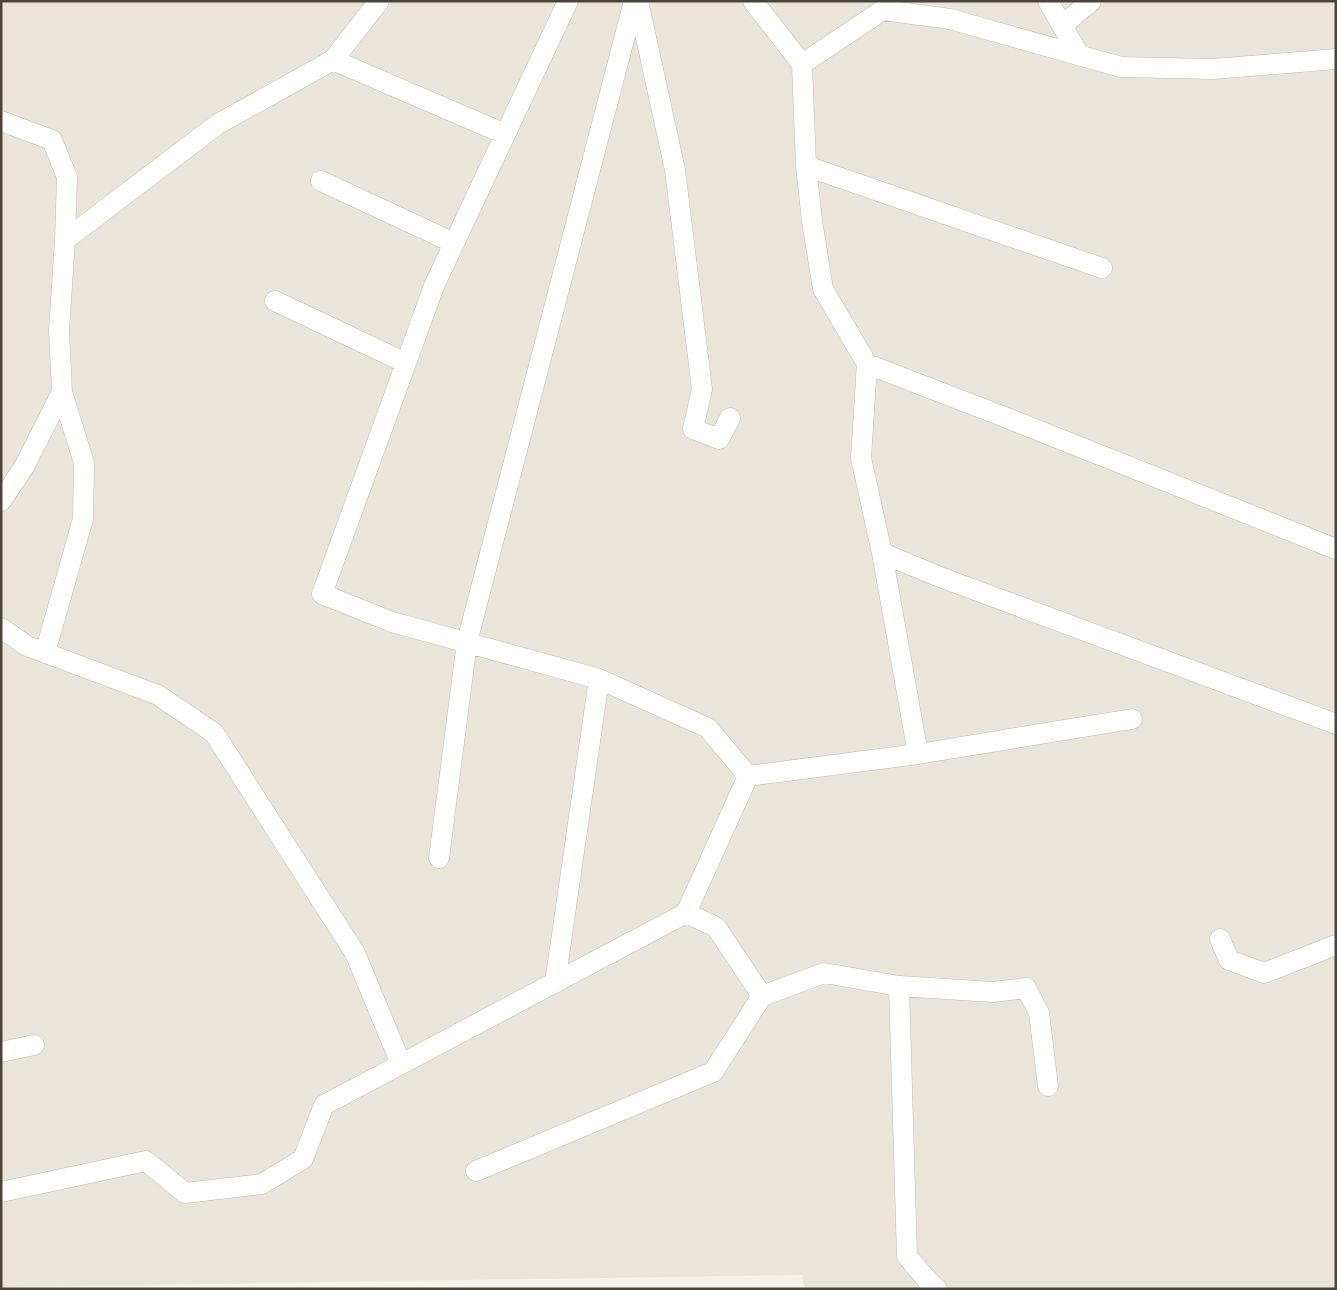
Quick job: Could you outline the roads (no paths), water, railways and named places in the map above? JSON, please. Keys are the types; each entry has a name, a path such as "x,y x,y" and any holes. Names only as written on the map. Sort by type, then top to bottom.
{"street":[{"path":"65,240 218,124 333,60 379,1"},
{"path":"568,1 434,286 322,594 392,622 599,679 708,728 748,776"},
{"path":"439,858 467,642 634,1"},
{"path":"638,1 676,180 702,389 693,429 719,439 730,418"},
{"path":"753,1 802,64 806,166 812,221 823,289 867,364 861,458 882,553 918,754"},
{"path":"1048,1 1079,56"},
{"path":"1062,26 1091,1"},
{"path":"802,64 883,10 950,20 1121,67 1213,69 1336,59"},
{"path":"333,60 506,134"},
{"path":"1,122 52,140 67,177 59,330 62,392 84,463 83,519 45,652"},
{"path":"806,166 1102,268"},
{"path":"321,181 454,243"},
{"path":"275,301 406,363"},
{"path":"867,364 1336,549"},
{"path":"1,502 24,467 62,392"},
{"path":"882,553 949,580 1336,724"},
{"path":"1,628 28,646 158,695 214,733 355,953 401,1064"},
{"path":"555,983 599,679"},
{"path":"748,776 918,754 1132,719"},
{"path":"1,1192 146,1161 185,1193 262,1184 303,1158 324,1105 686,914 748,776"},
{"path":"686,914 716,927 762,996"},
{"path":"1220,940 1229,960 1264,974 1336,945"},
{"path":"476,1171 713,1072 762,996 824,973 899,986 993,992 1026,988 1040,1013 1048,1086"},
{"path":"899,986 907,1256 937,1289"},
{"path":"1,1052 34,1045"}]}
